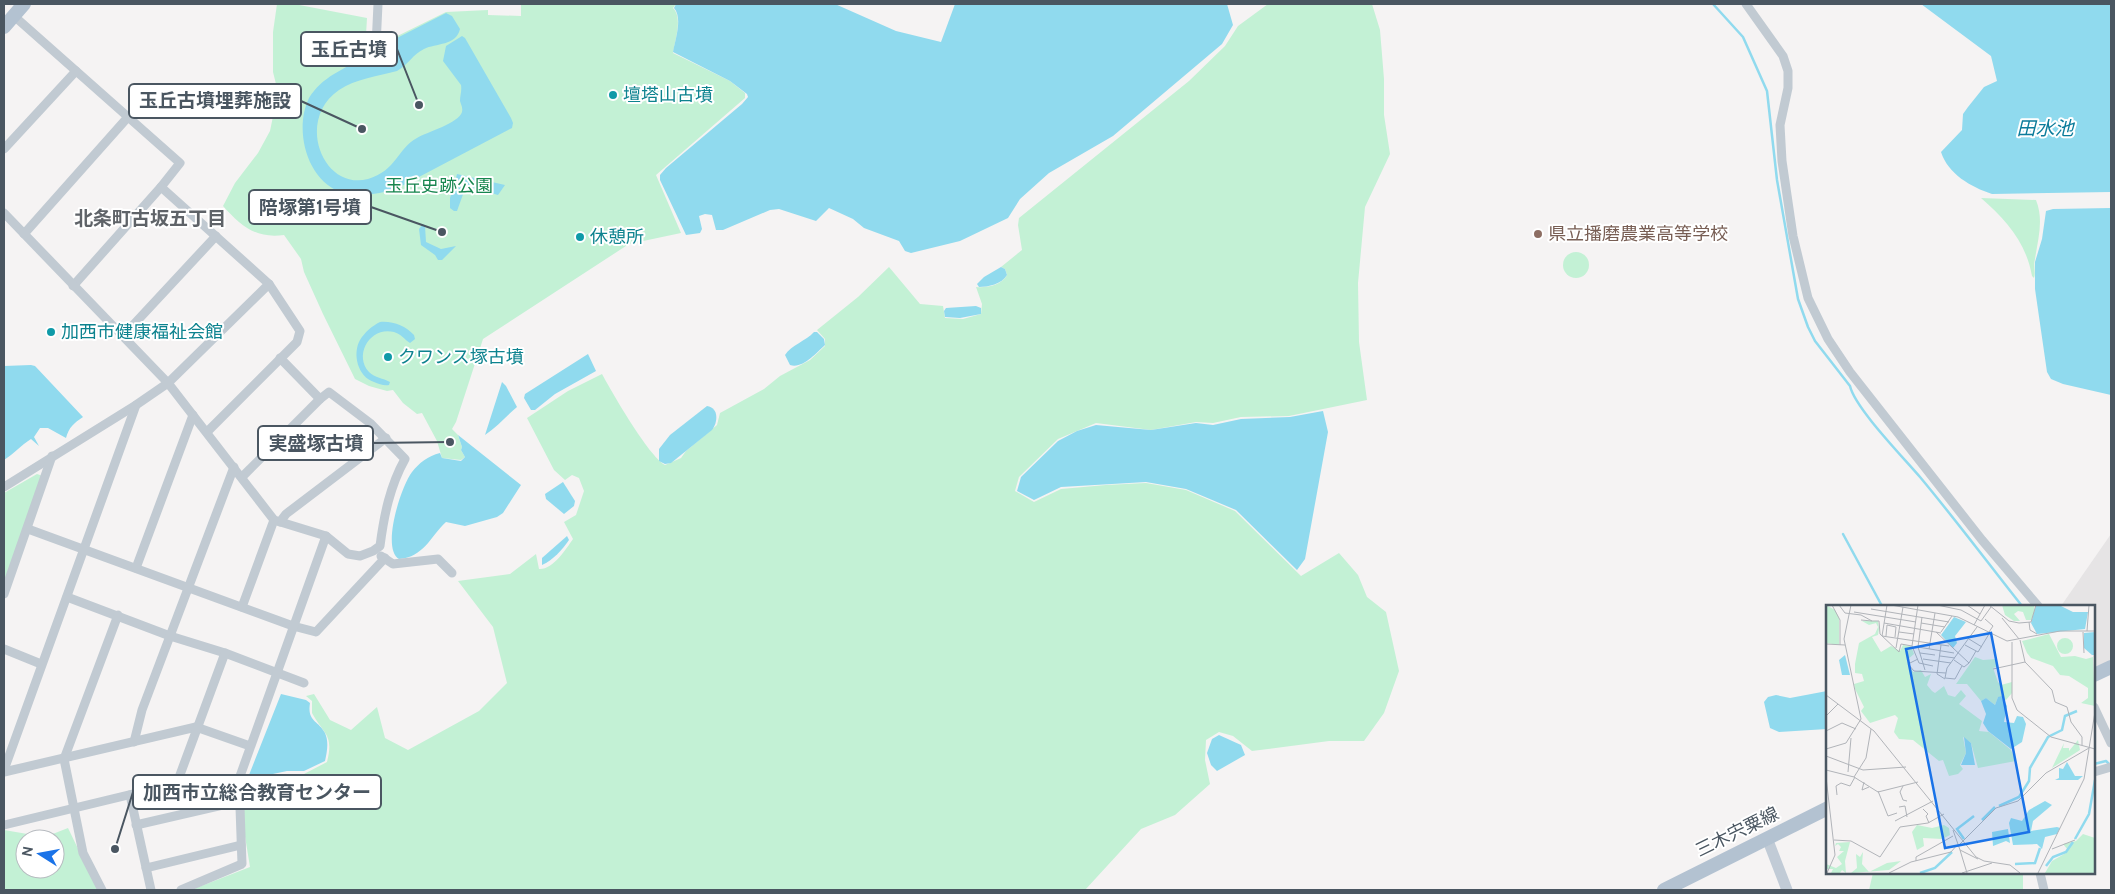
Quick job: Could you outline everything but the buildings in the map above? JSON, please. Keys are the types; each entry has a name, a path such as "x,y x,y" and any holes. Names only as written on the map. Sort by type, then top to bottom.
{"main road":[{"path":"6,24 24,4"},
{"path":"2095,675 2111,667"},
{"name":"三木宍粟線","path":"1664,890 1826,809"}],"street":[{"path":"376,46 378,4"},
{"path":"1746,4 1783,56 1788,71 1788,88 1780,125 1782,161 1793,236 1808,298 1828,339 1850,372 1982,540 2037,605"},
{"path":"6,24 76,71 180,163 162,187 72,286"},
{"path":"4,149 76,71"},
{"path":"24,234 128,118"},
{"path":"162,187 269,284 300,331 296,342 207,432"},
{"path":"4,213 72,286 168,383 234,467 277,521 326,536 348,554 360,556 374,552 380,546 394,479 405,459 370,423 329,392 242,477"},
{"path":"123,336 216,236"},
{"path":"4,487 168,383 269,284"},
{"path":"280,358 320,399"},
{"path":"4,771 136,405"},
{"path":"136,568 193,415"},
{"path":"242,607 277,521 386,438"},
{"path":"4,594 52,456"},
{"path":"134,742 142,710 234,467"},
{"path":"28,529 293,626 316,632 385,558"},
{"path":"181,890 242,864 239,779 326,536"},
{"path":"374,552 394,564 438,559 452,573"},
{"path":"67,597 170,636 225,653 304,683"},
{"path":"102,890 83,853 64,759 118,615"},
{"path":"4,650 41,664"},
{"path":"4,825 146,791 174,791 196,727 225,653"},
{"path":"2095,709 2111,743"},
{"path":"4,771 64,759 196,727 250,746"},
{"path":"2095,772 2110,770"},
{"path":"130,795 151,890"},
{"path":"136,825 240,801"},
{"path":"1767,838 1787,890"},
{"path":"146,868 242,845"},
{"path":"2040,874 2044,890"}],"shaded area":[{"path":"2111,534 2111,661 2095,669 2095,605 2062,605"}],"green space":[{"name":"玉丘史跡公園","path":"277,4 294,4 367,18 365,52 446,12 488,10 488,15 521,16 521,4 676,4 673,8 678,17 678,23 673,53 730,81 745,93 745,98 656,175 681,233 629,244 483,339 456,422 452,429 458,435 462,447 461,450 465,457 461,460 442,458 437,441 422,413 417,414 403,403 393,390 387,391 369,386 355,379 304,272 301,259 284,235 265,235 250,230 236,220 223,206 235,183 258,153 270,131 278,92 273,72 273,32"},
{"path":"1268,4 1372,4 1380,30 1384,79 1384,115 1390,154 1365,207 1358,283 1359,342 1367,400 1289,416 1241,417 1213,423 1196,422 1151,430 1096,423 1058,439 1019,477 1015,491 1034,502 1061,489 1106,485 1146,483 1186,490 1235,511 1301,576 1339,553 1358,575 1367,597 1386,612 1399,671 1384,713 1364,741 1329,741 1252,751 1233,736 1219,732 1206,740 1205,760 1210,784 1175,815 1141,829 1085,890 191,890 250,867 243,824 245,782 304,774 327,762 329,746 327,735 312,713 312,701 306,696 314,694 330,720 351,730 377,707 385,738 408,750 479,711 507,683 493,627 458,581 510,574 536,554 539,569 554,563 573,539 564,522 576,515 584,491 579,478 572,475 565,480 554,470 527,418 568,391 602,374 640,437 665,465 681,458 686,451 717,425 720,413 764,389 780,376 810,360 825,346 825,339 817,330 858,297 889,267 920,304 943,306 945,318 963,319 981,314 982,304 976,287 994,285 1002,281 1007,275 1005,269 1001,267 1022,250 1018,225 1019,218 1189,81 1225,46 1238,26"},
{"path":"1981,198 2036,200 2040,222 2034,262 2034,278 2025,253 2014,232"},
{"path":"1576,252 1586,255 1589,265 1586,275 1576,278 1566,275 1563,265 1566,255"},
{"path":"37,474 43,476 4,583 4,493"},
{"path":"68,828 98,890 4,890 4,830 15,832 15,879 65,879 65,829"},
{"path":"1873,874 2023,874 2023,890 1869,890"}],"water":[{"path":"676,4 835,4 896,31 941,42 955,4 1227,4 1233,25 1222,44 1113,136 1049,173 1020,199 1008,218 960,241 911,253 905,251 899,241 864,228 853,219 829,208 816,221 779,209 770,210 723,230 716,230 712,215 705,214 699,216 702,229 700,233 686,235 660,180 660,175 748,97 747,94 730,81 673,52 678,23 677,12 674,8"},
{"name":"田水池","path":"1921,4 2111,4 2111,192 1992,194 1976,188 1961,179 1949,167 1941,152 1962,130 1963,114 1968,107 1984,87 1997,81 1991,56"},
{"path":"446,13 452,16 460,29 458,34 450,41 420,51 397,71 360,80 345,86 326,103 319,118 317,135 320,150 327,164 338,174 352,180 368,179 385,171 411,142 460,116 462,112 460,101 461,85 443,61 446,46 462,36 465,38 511,118 512,128 398,188 384,192 354,195 340,192 328,185 311,165 303,138 305,110 311,94 334,74 395,39"},
{"path":"457,174 505,185 498,195 466,186 457,211 454,211 450,208 450,198"},
{"path":"2111,208 2111,395 2063,384 2051,379 2047,372 2035,289 2035,262 2042,239 2046,211 2053,209"},
{"path":"423,224 425,226 426,242 441,249 456,246 442,260 438,260 435,255 421,245 419,229"},
{"path":"1001,267 1005,269 1007,275 1002,281 979,287 977,284 984,277"},
{"path":"976,306 981,308 981,314 960,318 945,317 944,311 946,308"},
{"path":"380,322 395,323 407,329 414,335 415,339 410,343 401,335 386,331 378,333 367,343 363,357 365,365 371,374 390,382 389,385 381,385 368,379 360,370 357,358 360,340 374,325"},
{"path":"814,332 817,332 824,339 825,345 804,363 795,366 790,365 785,355 791,348"},
{"path":"588,354 596,371 555,394 535,410 531,410 524,398 525,394"},
{"path":"4,366 35,366 83,417 72,426 66,438 48,428 40,428 34,437 39,446 31,439 4,460"},
{"path":"502,382 517,407 485,435"},
{"path":"707,406 714,409 716,416 712,430 671,463 665,464 659,461 659,449 670,435"},
{"path":"1323,411 1328,432 1305,559 1297,570 1236,510 1186,489 1146,482 1061,487 1034,500 1017,491 1021,477 1058,441 1077,431 1096,425 1151,430 1196,423 1213,425 1241,419 1290,417"},
{"path":"458,435 521,485 503,513 497,517 465,526 446,522 421,550 408,557 399,559 394,553 392,531 398,503 408,479 421,463 436,454 440,453 442,458 461,461 465,457 461,450 462,447"},
{"path":"563,482 575,501 574,506 564,514 546,499 545,494"},
{"path":"567,536 569,540 554,558 542,565 542,558"},
{"path":"1826,691 1826,729 1779,732 1770,728 1764,702 1768,697 1776,695 1790,698"},
{"path":"281,694 306,700 310,703 310,714 326,736 325,761 304,771 287,771 254,778 249,775"},
{"path":"1219,735 1241,745 1245,755 1217,771 1211,765 1207,753 1212,739"}],"waterway":[{"path":"1713,4 1743,37 1767,91 1777,180 1798,299 1815,341 1850,386 1861,407 1880,432 1920,477 2021,605"},
{"path":"1843,534 1881,605"},
{"path":"2095,764 2106,761 2110,765"}],"place":[{"name":"壇塔山古墳","path":"613,95"},
{"name":"玉丘古墳","path":"419,105"},
{"name":"玉丘古墳埋葬施設","path":"362,129"},
{"name":"陪塚第1号墳","path":"442,232"},
{"name":"県立播磨農業高等学校","path":"1538,234"},
{"name":"休憩所","path":"580,237"},
{"name":"加西市健康福祉会館","path":"51,332"},
{"name":"クワンス塚古墳","path":"388,357"},
{"name":"実盛塚古墳","path":"450,442"},
{"name":"加西市立総合教育センター","path":"115,849"}],"district":[{"name":"北条町古坂五丁目","path":"150,218"}]}
